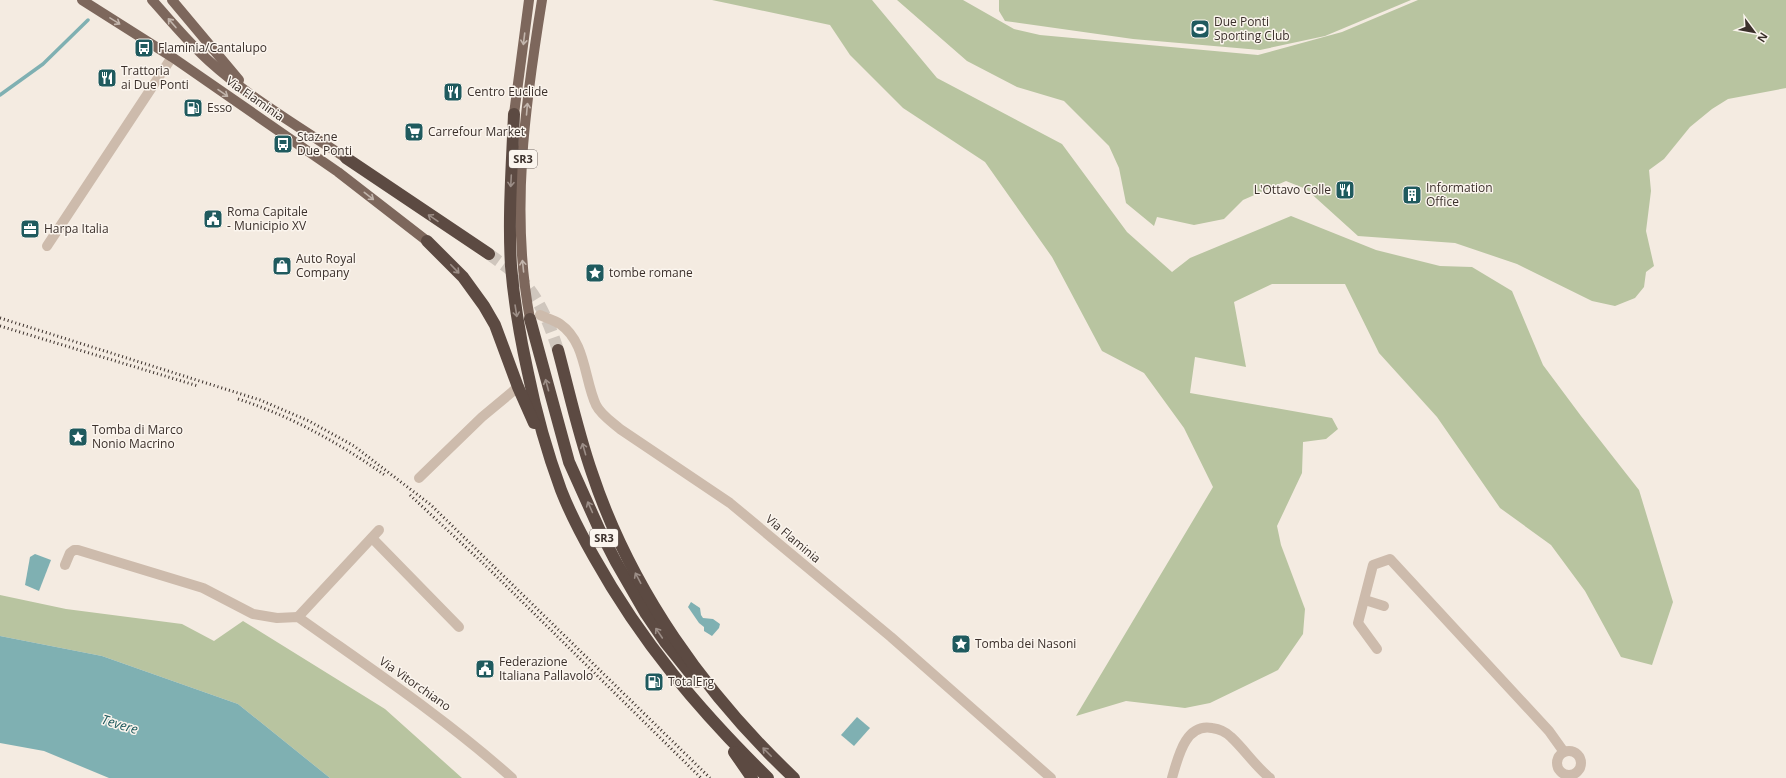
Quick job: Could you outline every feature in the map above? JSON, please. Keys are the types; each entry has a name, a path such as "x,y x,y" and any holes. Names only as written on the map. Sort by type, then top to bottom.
{"highway":[{"name":"SR3","path":"514,114 510,201 513,292 519,332 545,443 562,492 574,519 618,598 640,632 675,678 710,718 768,778"},
{"path":"346,158 489,254"},
{"path":"427,241 467,283 484,306 494,324 518,387 545,443"},
{"name":"SR3","path":"535,317 549,391 569,462 616,562 646,614 686,669 708,695 741,724 794,778"},
{"path":"558,350 592,475 635,573 679,646 741,724"},
{"path":"710,718 752,778"}],"main road":[{"name":"Via Flaminia","path":"82,0 172,57 338,172 427,241"},
{"name":"Via Flaminia","path":"152,0 201,54 252,96 346,158"},
{"path":"172,0 252,96"},
{"name":"SR3","path":"514,114 529,0"},
{"name":"SR3","path":"535,317 522,259 521,200 527,105 542,0"}],"street":[{"path":"47,246 172,57"},
{"name":"Via Flaminia","path":"535,317 559,323 571,334 578,348 596,405 606,418 730,504 891,637 1046,776"},
{"path":"420,478 482,417 518,387"},
{"path":"65,565 70,553 74,550 78,550 203,588 253,614 277,618 298,617 379,530"},
{"path":"372,538 460,627"},
{"path":"1377,649 1358,624 1373,565 1390,559 1549,731 1564,752"},
{"path":"1365,600 1384,606"},
{"name":"Via Vitorchiano","path":"298,617 427,707 462,734 512,778"},
{"path":"1172,778 1185,741 1197,730 1209,727 1217,729 1230,737 1270,778"},
{"path":"1568,750 1576,752 1581,759 1582,763 1575,774 1560,775 1557,762 1560,754 1564,752 1568,750"}],"green space":[{"path":"712,0 872,0 937,78 1062,144 1127,232 1172,272 1190,258 1291,216 1376,250 1440,266 1472,267 1512,291 1543,365 1639,490 1673,602 1652,665 1621,657 1585,591 1551,545 1500,508 1437,417 1379,353 1345,284 1272,284 1234,302 1246,367 1195,357 1190,393 1332,418 1338,429 1326,439 1303,442 1302,473 1277,526 1281,545 1305,609 1303,634 1278,670 1210,703 1185,708 1126,701 1076,716 1213,487 1184,428 1144,373 1102,351 1052,257 985,162 903,108 850,55 830,25"},
{"path":"897,0 963,0 1014,29 1040,35 1258,55 1342,32 1418,0 1786,0 1786,88 1728,99 1712,109 1690,127 1664,159 1649,170 1651,191 1646,231 1654,266 1646,272 1644,287 1635,298 1615,306 1592,301 1517,264 1455,243 1358,236 1306,189 1286,181 1243,200 1224,219 1194,225 1157,217 1154,226 1126,203 1119,168 1109,146 1064,101 1017,87 967,61"},
{"name":"Due Ponti Sporting Club","path":"999,0 1411,0 1325,36 1260,50 1133,39 1005,21 999,11"},
{"path":"0,595 66,609 182,624 214,641 243,621 385,709 462,778 330,778 238,704 102,656 0,636"}],"water":[{"path":"35,554 51,560 39,591 25,585 30,557"},
{"path":"691,602 700,608 703,618 713,619 720,624 719,628 712,636 704,631 704,627 699,623 688,607"},
{"name":"Tevere","path":"0,636 102,656 238,704 330,778 109,778 44,751 0,743"},
{"path":"857,717 870,728 854,746 841,735"}],"waterway":[{"path":"0,95 43,64 88,20"}],"tunnel":[{"path":"489,254 513,272 531,291 547,319 558,350"}],"railway":[{"path":"0,318 260,400 309,421 354,446 431,505 710,778"},
{"path":"0,326 198,386"},
{"path":"238,399 296,422 333,442 386,476"},
{"path":"410,495 487,567 701,778"}],"place":[{"name":"Due Ponti Sporting Club","path":"1200,29"},
{"name":"Flaminia/Cantalupo","path":"144,48"},
{"name":"Trattoria ai Due Ponti","path":"107,78"},
{"name":"Centro Euclide","path":"453,92"},
{"name":"Esso","path":"193,108"},
{"name":"Carrefour Market","path":"414,132"},
{"name":"Staz.ne Due Ponti","path":"283,144"},
{"name":"L'Ottavo Colle","path":"1345,190"},
{"name":"Information Office","path":"1412,195"},
{"name":"Roma Capitale - Municipio XV","path":"213,219"},
{"name":"Harpa Italia","path":"30,229"},
{"name":"Auto Royal Company","path":"282,266"},
{"name":"tombe romane","path":"595,273"},
{"name":"Tomba di Marco Nonio Macrino","path":"78,437"},
{"name":"Tomba dei Nasoni","path":"961,644"},
{"name":"Federazione Italiana Pallavolo","path":"485,669"},
{"name":"TotalErg","path":"654,682"}]}
